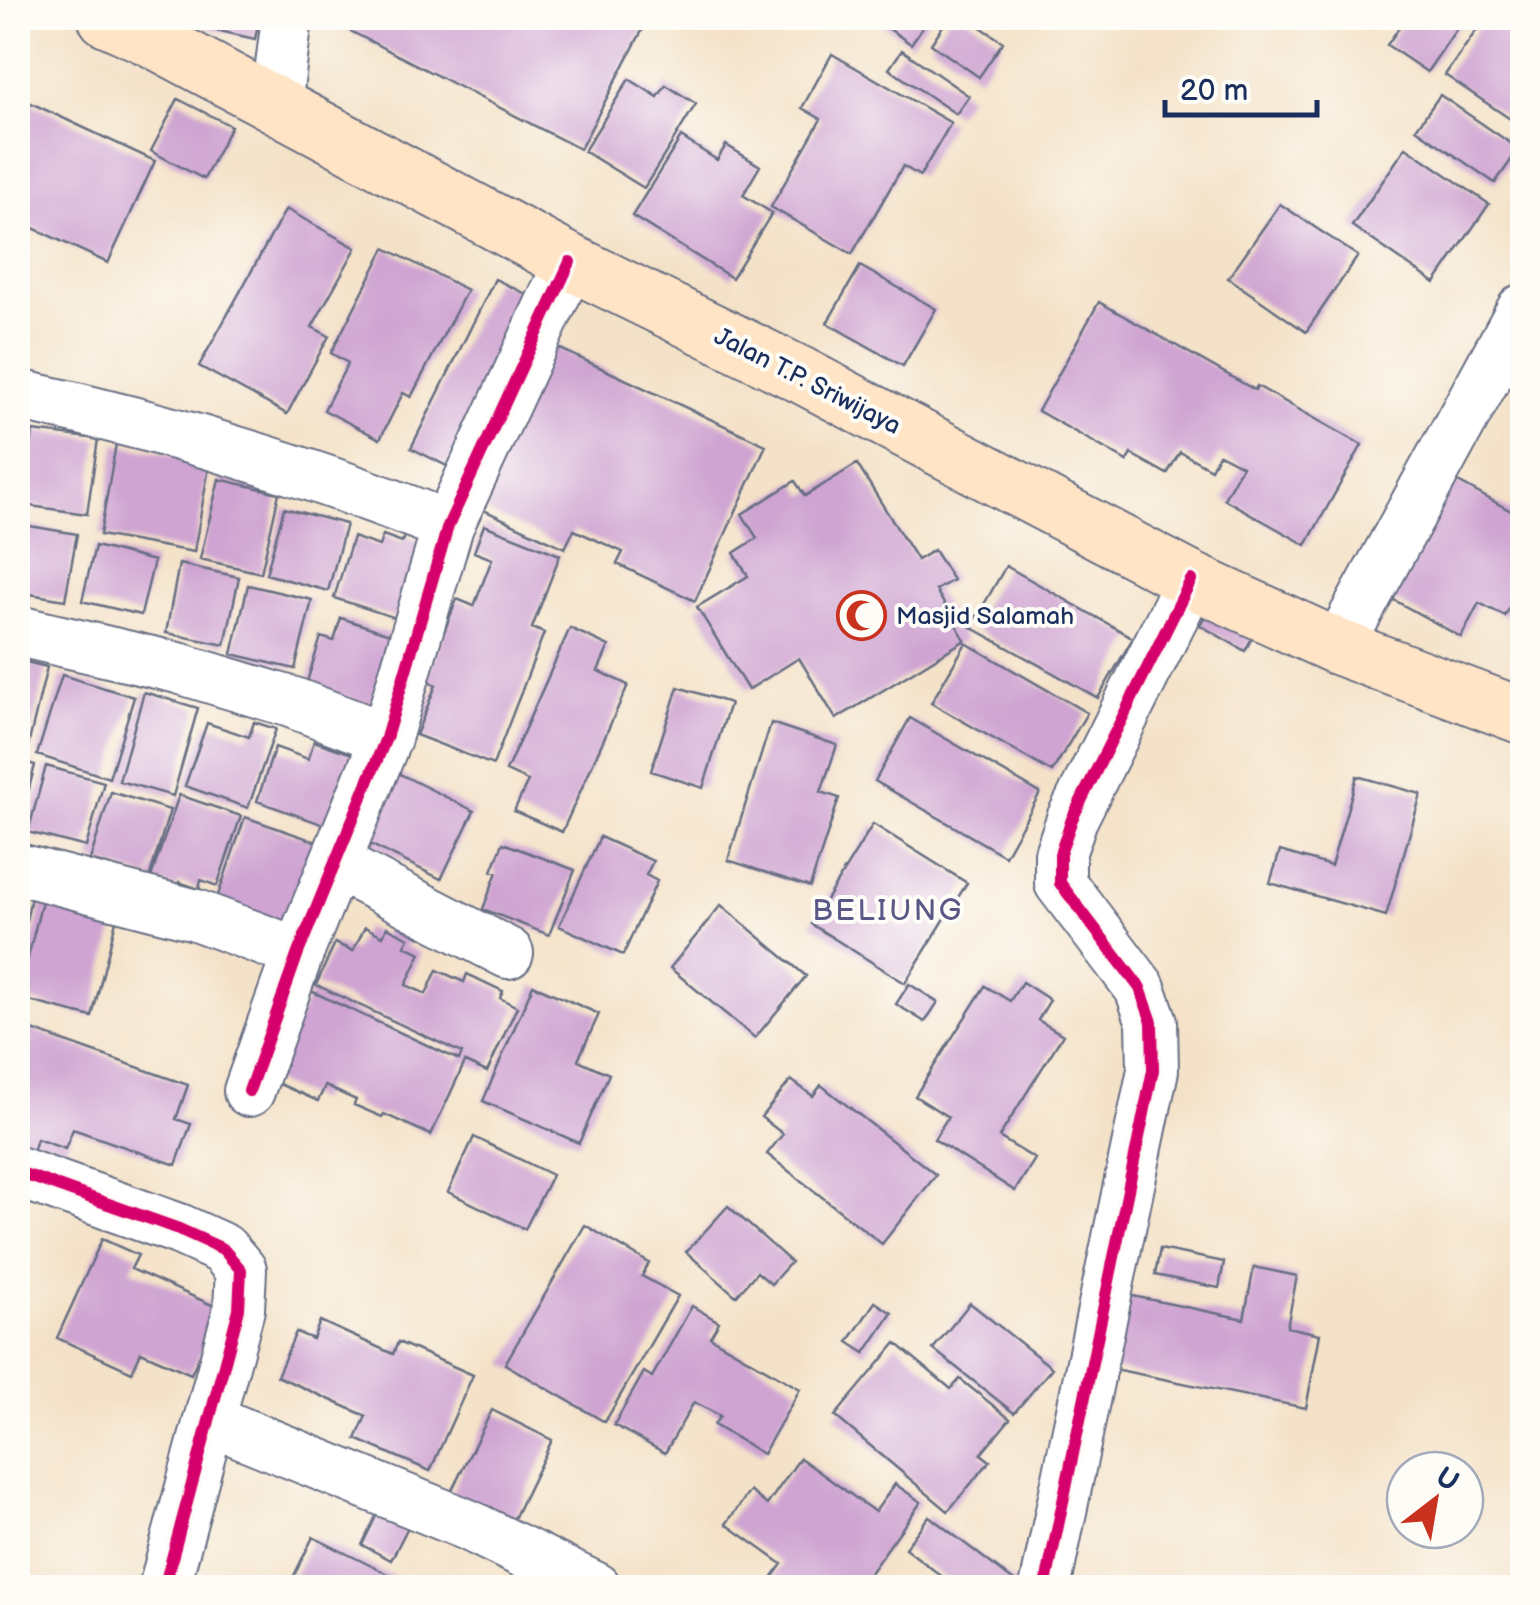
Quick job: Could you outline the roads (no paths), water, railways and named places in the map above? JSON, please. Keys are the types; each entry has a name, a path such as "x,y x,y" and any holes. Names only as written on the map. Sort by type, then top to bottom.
{"main road":[{"name":"Jalan T.P. Sriwijaya","path":"138,25 276,105 570,262 801,375 1191,580 1338,647 1522,716"}],"street":[{"path":"276,105 287,18"},
{"path":"249,1091 298,954 386,738 448,526 570,262"},
{"path":"1338,647 1522,310"},
{"path":"18,395 89,410 315,477 448,526"},
{"path":"1045,1588 1153,1070 1152,1022 1140,988 1060,883 1060,854 1072,819 1191,580"},
{"path":"18,631 178,668 292,702 386,738"},
{"path":"336,864 508,953"},
{"path":"18,869 196,915 298,954"},
{"path":"18,1172 180,1229 223,1249 241,1270 240,1309 164,1588"},
{"path":"210,1420 468,1526 596,1588"}],"place":[{"name":"Masjid Salamah","path":"861,615"}],"district":[{"name":"BELIUNG","path":"888,910"}]}
